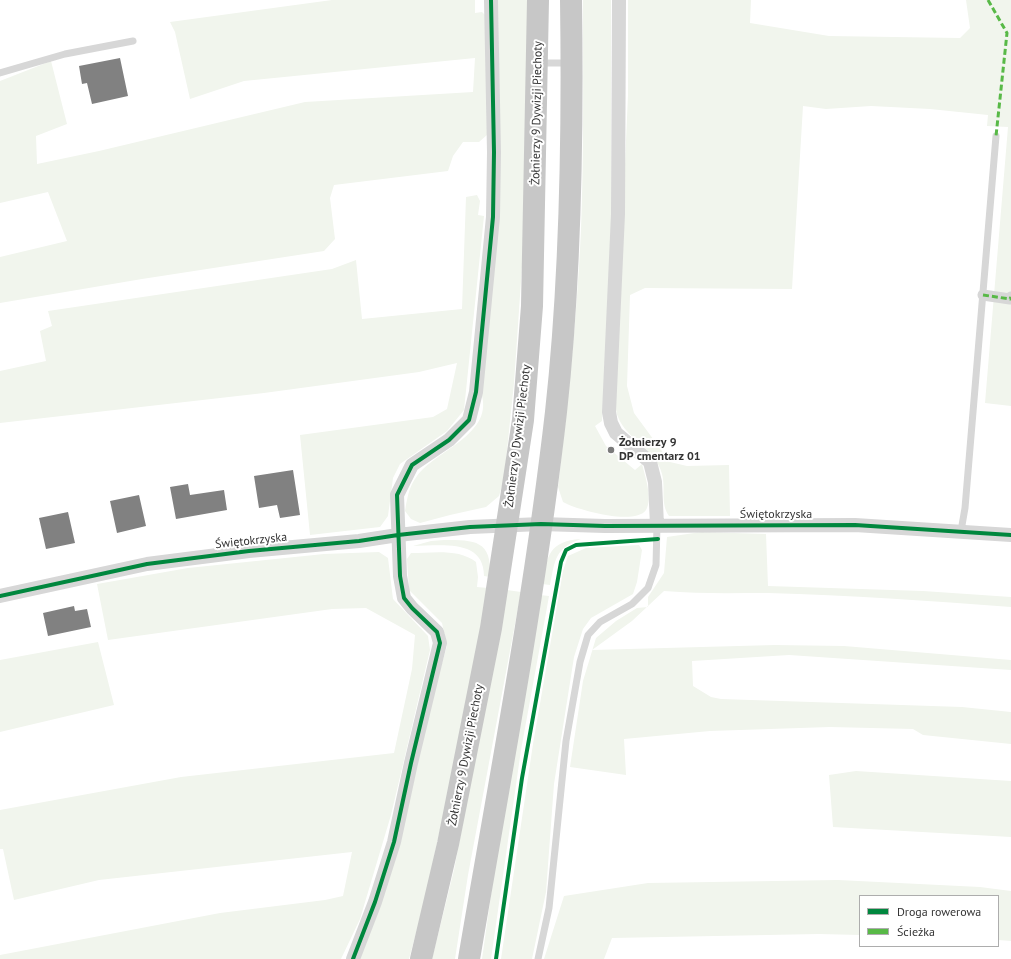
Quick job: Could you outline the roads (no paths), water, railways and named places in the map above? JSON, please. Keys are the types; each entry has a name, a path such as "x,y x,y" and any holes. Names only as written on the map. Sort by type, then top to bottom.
{"highway":[{"path":"469,959 532,588 556,411 567,278 572,63 571,0"},
{"name":"Żołnierzy 9 Dywizji Piechoty","path":"421,959 433,915 491,628 523,420 532,306 538,63 538,2"}],"street":[{"path":"353,959 370,915 394,842 411,763 440,643 437,632 412,608 404,598 400,576 397,495 412,465 449,440 469,420 476,392 493,217 494,152 491,0"},
{"path":"619,0 618,207 609,412 611,423 616,433 650,462 655,482 657,525"},
{"path":"984,295 1010,299 1011,297"},
{"name":"Świętokrzyska","path":"0,596 147,564 249,551 359,541 470,526 541,524 855,525 1011,535"}],"lane":[{"path":"0,73 65,54 133,41"},
{"path":"538,63 572,63"},
{"path":"961,531 965,508 984,295 996,136"},
{"path":"538,959 549,908 566,741 580,662 588,635 600,622 632,604 648,588 656,565 657,525"}],"place":[{"name":"Żołnierzy 9 DP cmentarz 01","path":"611,450"}]}
